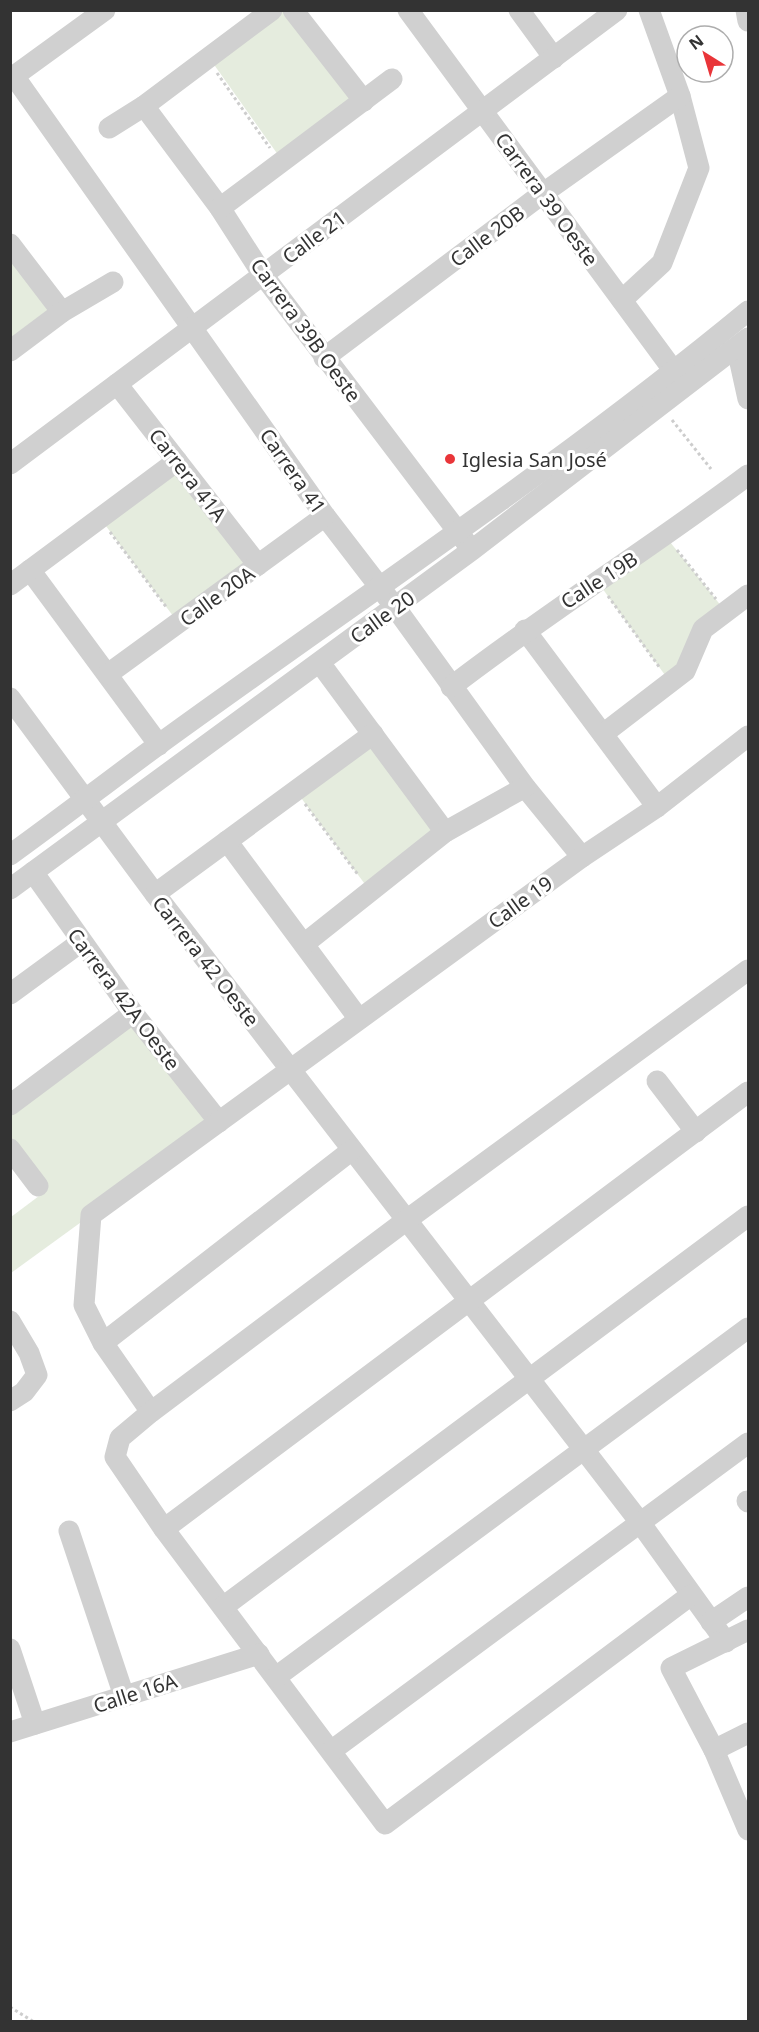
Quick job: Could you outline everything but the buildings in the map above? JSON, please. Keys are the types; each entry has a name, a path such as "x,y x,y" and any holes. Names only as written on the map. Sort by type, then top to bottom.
{"street":[{"path":"12,78 105,10"},
{"path":"109,128 144,106 272,10"},
{"path":"293,10 364,100"},
{"name":"Carrera 39 Oeste","path":"408,10 680,380"},
{"path":"519,10 554,58"},
{"name":"Calle 21","path":"10,464 617,10"},
{"path":"622,300 662,262 699,168 680,96 649,10"},
{"path":"746,10 748,21"},
{"name":"Carrera 41","path":"12,78 325,516 395,607 525,787 582,856"},
{"path":"220,208 392,79"},
{"name":"Calle 20B","path":"324,357 542,194 680,96"},
{"name":"Carrera 39B Oeste","path":"144,106 220,208 263,275 472,550"},
{"path":"10,244 62,312"},
{"path":"10,351 62,312 113,282"},
{"name":"Calle 20","path":"10,889 320,663 662,406 680,380 748,311"},
{"path":"743,344 748,399"},
{"name":"Calle 20","path":"10,855 159,745 459,533 680,380 743,344"},
{"name":"Carrera 41A","path":"117,384 258,565"},
{"path":"10,585 177,461"},
{"name":"Calle 19B","path":"451,687 525,630 666,537 748,475"},
{"name":"Calle 20A","path":"108,674 325,516"},
{"path":"30,570 159,745"},
{"path":"603,734 685,671 703,629 748,595"},
{"path":"525,630 657,807"},
{"path":"320,663 445,832"},
{"name":"Carrera 42 Oeste","path":"10,698 154,894 408,1219 639,1521 726,1642"},
{"path":"154,894 373,734"},
{"name":"Calle 19","path":"151,1412 103,1343 84,1305 91,1215 582,856 657,807 748,736"},
{"path":"304,944 445,832 525,787"},
{"path":"227,841 359,1019"},
{"name":"Carrera 42A Oeste","path":"33,872 133,1013 219,1122"},
{"path":"10,994 81,942"},
{"path":"690,1595 385,1824 164,1529 115,1457 120,1438 151,1412 408,1219 748,970"},
{"path":"10,1106 133,1013"},
{"path":"657,1081 696,1132"},
{"path":"164,1529 748,1092"},
{"path":"10,1149 38,1186"},
{"path":"103,1343 352,1150"},
{"path":"223,1607 748,1216"},
{"path":"10,1321 29,1353 37,1375 24,1392 10,1401"},
{"path":"276,1677 748,1328"},
{"path":"331,1751 639,1521 748,1443"},
{"path":"69,1531 124,1696"},
{"path":"711,1622 748,1597"},
{"path":"748,1630 671,1668 714,1750 748,1830"},
{"path":"10,1649 35,1724"},
{"name":"Calle 16A","path":"10,1732 259,1654"},
{"path":"714,1750 748,1733"}],"path":[{"path":"207,59 280,162"},
{"path":"662,406 711,469"},
{"path":"100,518 179,624"},
{"path":"666,537 726,612"},
{"path":"597,581 670,682"},
{"path":"296,791 370,891"},
{"path":"10,2007 34,2022"}],"shaded area":[{"path":"272,11 291,11 361,100 281,159 210,59"},
{"path":"11,244 62,312 11,351"},
{"path":"177,461 258,565 179,624 100,518"},
{"path":"666,537 726,612 670,682 597,581"},
{"path":"373,734 445,832 370,891 296,791"},
{"path":"133,1013 219,1122 11,1273 11,1217 43,1193 11,1149 11,1105"}],"place":[{"name":"Iglesia San José","path":"450,459"}]}
